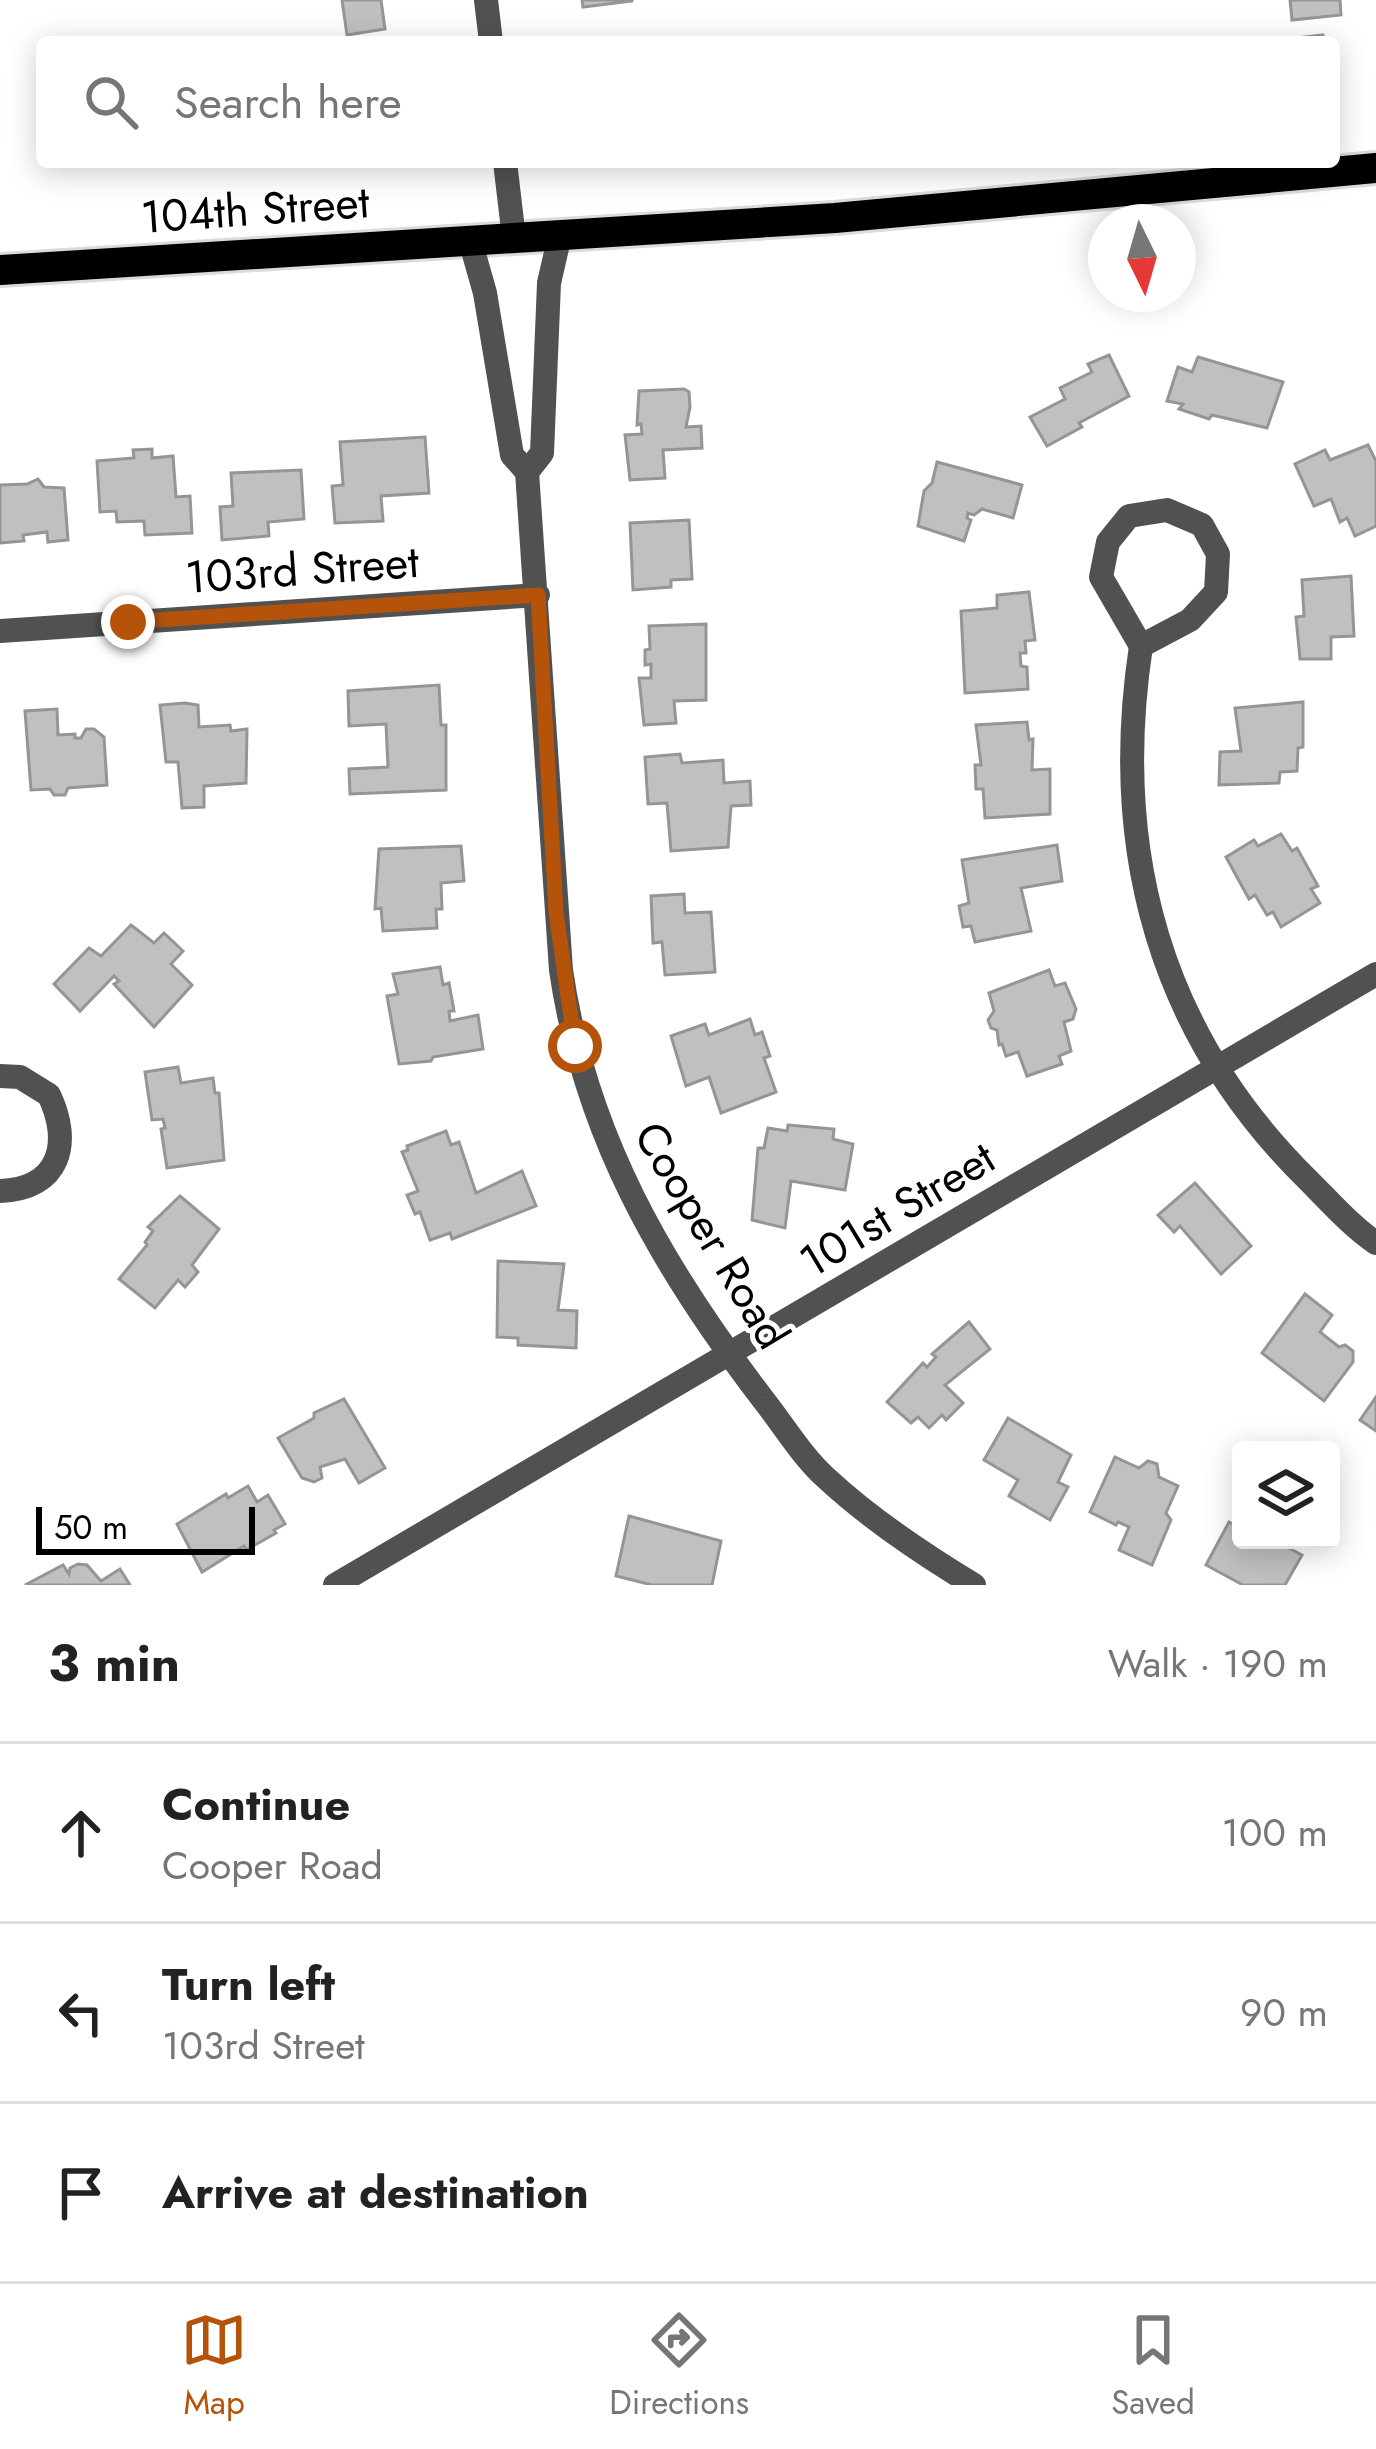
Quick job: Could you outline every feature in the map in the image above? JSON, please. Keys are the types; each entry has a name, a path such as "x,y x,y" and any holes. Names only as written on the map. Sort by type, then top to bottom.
{"main road":[{"name":"104th Street","path":"0,270 835,218 1376,168"}],"street":[{"path":"486,0 490,36"},
{"path":"507,168 514,238"},
{"name":"Cooper Road","path":"527,472 542,454 549,283 560,235"},
{"name":"Cooper Road","path":"470,240 485,293 512,455 527,472 556,912 574,1043 603,1136 698,1309 820,1474 917,1551 974,1585"},
{"path":"1142,646 1190,620 1216,592 1218,554 1202,525 1167,510 1130,516 1108,542 1101,577 1142,646 1132,709 1131,798 1141,881 1185,1009 1216,1068 1281,1154 1376,1243"},
{"name":"103rd Street","path":"0,631 538,595"},
{"name":"101st Street","path":"335,1585 1376,974"},
{"path":"0,1076 20,1077 49,1095 63,1136 54,1165 41,1179 0,1191"}],"building":[{"path":"342,0 381,0 385,29 347,35"},
{"path":"582,0 632,0 632,1 583,7"},
{"path":"1290,0 1340,0 1341,15 1292,20"},
{"path":"1109,355 1129,396 1047,446 1030,417 1065,399 1060,388 1092,372 1088,364"},
{"path":"1198,357 1283,382 1267,428 1212,415 1209,419 1167,401 1178,367 1192,372"},
{"path":"639,391 689,392 690,407 686,427 701,426 702,448 663,450 665,478 630,480 625,435 642,434 641,424 637,425"},
{"path":"425,437 429,493 381,496 383,521 335,523 332,486 343,485 340,442"},
{"path":"1368,445 1376,461 1376,526 1355,536 1347,518 1340,522 1331,499 1314,506 1295,464 1325,450 1330,460"},
{"path":"152,449 152,458 173,456 176,497 190,496 192,533 145,535 144,521 117,522 116,511 100,512 97,461 134,458 133,450"},
{"path":"937,462 1022,485 1013,518 982,509 968,513 971,520 964,541 918,526 924,491 932,483"},
{"path":"301,470 304,519 268,522 269,536 222,540 220,507 233,506 231,473"},
{"path":"38,479 44,487 64,488 68,540 48,542 47,532 0,543 0,485"},
{"path":"689,520 692,579 671,580 671,587 633,590 630,523"},
{"path":"1351,576 1354,636 1331,637 1331,659 1300,659 1296,617 1304,616 1302,580"},
{"path":"1029,592 1035,640 1025,641 1026,653 1020,653 1021,666 1027,667 1028,689 965,693 961,611 997,608 997,595"},
{"path":"706,624 706,700 674,701 676,723 644,725 639,678 651,678 651,664 645,665 649,626"},
{"path":"439,685 441,725 446,725 446,790 350,794 349,769 388,767 386,724 349,726 348,691"},
{"path":"1303,702 1303,747 1298,748 1297,771 1280,772 1279,783 1219,785 1220,752 1241,751 1235,708"},
{"path":"160,705 198,705 199,727 247,729 246,783 204,786 204,807 182,808 178,762 166,762"},
{"path":"57,709 58,735 81,738 86,729 94,729 104,737 107,785 68,788 65,795 54,795 50,789 31,790 25,711"},
{"path":"1027,722 1029,740 1033,739 1032,770 1050,769 1050,814 985,818 983,789 976,789 975,765 981,765 976,725"},
{"path":"680,754 682,763 723,760 724,783 750,781 751,805 731,806 728,847 671,851 667,803 648,804 645,757"},
{"path":"1281,834 1292,851 1297,848 1318,886 1311,889 1320,903 1281,927 1255,895 1249,899 1226,857 1254,840 1258,846"},
{"path":"1057,845 1062,881 1021,888 1031,931 975,942 971,926 963,927 959,906 969,903 962,860"},
{"path":"461,846 464,881 441,883 437,928 383,931 381,908 375,909 379,849"},
{"path":"684,894 685,913 711,912 715,972 665,975 662,942 653,943 651,896"},
{"path":"131,925 154,943 164,933 183,951 171,964 192,985 154,1027 114,984 119,981 114,976 80,1011 54,984 89,948 101,956"},
{"path":"440,967 443,985 449,983 454,1011 449,1011 450,1021 478,1015 483,1049 399,1064 387,996 398,994 393,974"},
{"path":"1049,970 1055,986 1065,983 1076,1009 1073,1019 1064,1022 1071,1051 1059,1056 1062,1064 1027,1076 1018,1052 1006,1056 997,1030 991,1028 988,1020 994,1011 989,993"},
{"path":"750,1019 755,1035 762,1032 770,1056 764,1058 776,1092 721,1113 709,1077 686,1086 671,1036 705,1024 709,1035"},
{"path":"178,1067 181,1083 213,1078 215,1093 219,1093 224,1160 167,1168 163,1119 152,1120 145,1072"},
{"path":"788,1125 834,1129 833,1139 853,1144 845,1190 791,1181 785,1228 752,1220 758,1148 764,1148 768,1128 787,1131"},
{"path":"446,1131 451,1145 459,1142 476,1193 522,1171 536,1206 452,1239 450,1233 430,1240 420,1212 415,1214 407,1195 418,1191 402,1152"},
{"path":"1195,1183 1251,1246 1221,1274 1180,1226 1174,1232 1158,1215"},
{"path":"180,1196 219,1229 192,1265 198,1272 185,1287 178,1280 155,1308 119,1279 147,1245 153,1231 148,1227"},
{"path":"498,1261 564,1264 558,1310 577,1311 576,1348 518,1345 518,1338 497,1337"},
{"path":"1305,1294 1332,1315 1320,1332 1353,1351 1353,1362 1324,1401 1262,1353"},
{"path":"969,1322 990,1349 945,1385 963,1403 946,1420 942,1415 929,1428 918,1417 911,1423 887,1402"},
{"path":"1376,1397 1376,1431 1360,1420"},
{"path":"344,1399 385,1468 359,1483 345,1459 320,1467 322,1478 314,1482 302,1478 278,1438"},
{"path":"1008,1418 1071,1455 1058,1482 1068,1487 1050,1520 1009,1496 1018,1480 984,1460"},
{"path":"1115,1457 1139,1468 1148,1461 1157,1464 1159,1477 1178,1486 1166,1513 1171,1520 1152,1565 1119,1550 1129,1527 1090,1512"},
{"path":"248,1486 257,1502 268,1495 285,1524 202,1572 177,1524"},
{"path":"629,1516 721,1541 712,1585 652,1585 616,1576"},
{"path":"1229,1522 1232,1549 1291,1549 1302,1555 1285,1585 1243,1585 1206,1565"},
{"path":"78,1564 87,1565 101,1581 120,1569 130,1585 25,1585 63,1565 69,1574"}],"route":[{"path":"128,622 538,595 556,912 575,1046"}]}
